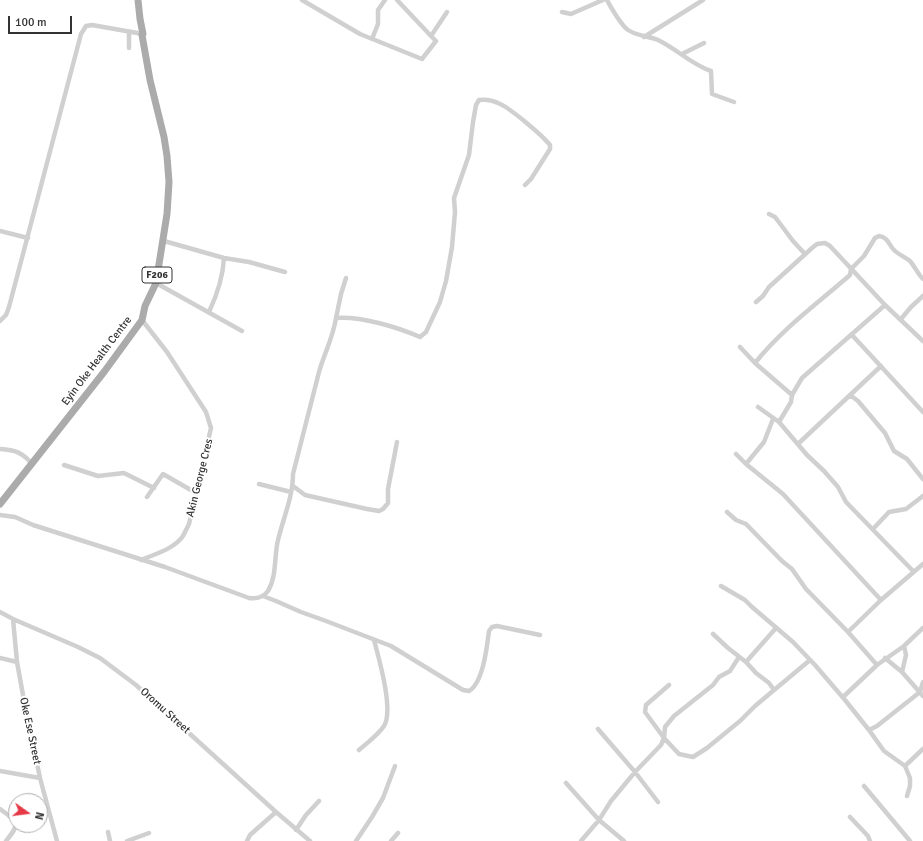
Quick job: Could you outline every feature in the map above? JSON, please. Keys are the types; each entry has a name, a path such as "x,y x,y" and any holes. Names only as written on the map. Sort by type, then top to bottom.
{"main road":[{"name":"Eyin Oke Health Centre","path":"0,504 142,320 145,306 156,283 164,241 168,200 167,156 164,137 144,54 143,34 138,0"}],"street":[{"path":"302,0 360,34 422,59 436,41 397,0"},
{"path":"372,39 378,24 378,10 385,0"},
{"path":"562,12 570,14 603,0"},
{"path":"607,0 627,30 636,35 656,40 682,54 702,68 711,71 712,94 734,102"},
{"path":"644,37 703,0"},
{"path":"430,36 447,12"},
{"path":"0,321 6,315 9,307 81,34 86,26 92,25 143,34"},
{"path":"129,48 129,34 131,32"},
{"path":"682,54 704,44"},
{"path":"336,318 347,318 389,325 420,337 426,332 440,302 446,281 452,247 455,212 454,198 469,155 473,122 476,106 479,100 490,100 499,103 549,143 550,149 531,179 525,185"},
{"path":"769,214 775,217 792,241 805,254"},
{"path":"0,231 28,238"},
{"path":"755,363 766,349 795,322 850,275 851,269 864,256 875,238 879,236 883,236 888,240 895,252 911,262 923,279"},
{"path":"164,241 224,258 249,262 285,272"},
{"path":"756,302 763,296 769,287 805,254 817,244 825,243 830,246 886,305 923,341"},
{"path":"208,312 220,285 224,258"},
{"path":"0,515 15,517 40,527 192,577 249,598 257,599 263,596 268,591 274,574 278,541 293,486 293,474 322,360 332,339 341,294 346,278"},
{"path":"156,283 242,331"},
{"path":"901,319 923,296"},
{"path":"779,422 791,402 792,395 802,378 886,305"},
{"name":"Akin George Cres","path":"141,560 167,548 183,536 189,524 211,433 206,412 168,352 142,320"},
{"path":"852,335 923,412"},
{"path":"740,347 755,363 792,395"},
{"path":"798,443 881,366"},
{"path":"850,395 858,401 885,433 894,451 907,460 923,479"},
{"path":"758,407 779,422 838,487 846,502 914,572"},
{"path":"746,464 764,442 773,419"},
{"path":"293,486 305,495 378,511 383,509 388,503 388,489 397,442"},
{"path":"0,449 8,449 24,454 32,464"},
{"path":"736,454 783,494 881,600"},
{"path":"64,465 98,476 124,473 154,488"},
{"path":"147,497 163,474 196,493"},
{"path":"259,484 291,492"},
{"path":"873,529 889,512 906,509 923,496"},
{"path":"727,512 736,520 746,524 782,561 792,569 806,589 848,632 877,665"},
{"path":"848,632 881,600 923,564"},
{"path":"721,586 745,600 793,642 843,697 884,751 905,766 910,778 910,786 907,796"},
{"path":"263,596 391,646 463,690 469,691 474,688 481,672 489,631 492,627 497,626 540,635"},
{"name":"Oromu Street","path":"0,612 12,619 100,658 126,677 309,841"},
{"name":"Oke Ese Street","path":"12,619 17,662 26,713 40,778 57,841"},
{"path":"746,662 776,628"},
{"path":"843,697 885,658 904,646 923,628"},
{"path":"713,634 769,683 774,690"},
{"path":"359,750 384,725 388,712 386,693 374,640"},
{"path":"902,672 906,655 904,646"},
{"path":"581,841 599,820 611,801 635,772 661,745 664,738 665,726 674,716 713,685 719,677 730,671 739,657"},
{"path":"0,658 17,662"},
{"path":"885,658 902,672 921,694"},
{"path":"669,686 646,705 645,710 664,738 679,754 693,757 740,722 755,706 810,660"},
{"path":"869,730 877,726 921,694 923,682"},
{"path":"598,729 635,772 658,802"},
{"path":"905,766 923,749"},
{"path":"363,841 357,840 383,798 395,766"},
{"path":"0,771 40,778"},
{"path":"566,783 599,820 624,841"},
{"path":"864,786 910,841"},
{"path":"296,830 306,815 319,801"},
{"path":"0,809 15,820 16,824 14,830 6,841"},
{"path":"247,841 250,835 276,812"},
{"path":"850,817 868,836 870,841"},
{"path":"108,832 110,841"},
{"path":"127,841 149,833"},
{"path":"391,841 398,834"}]}
